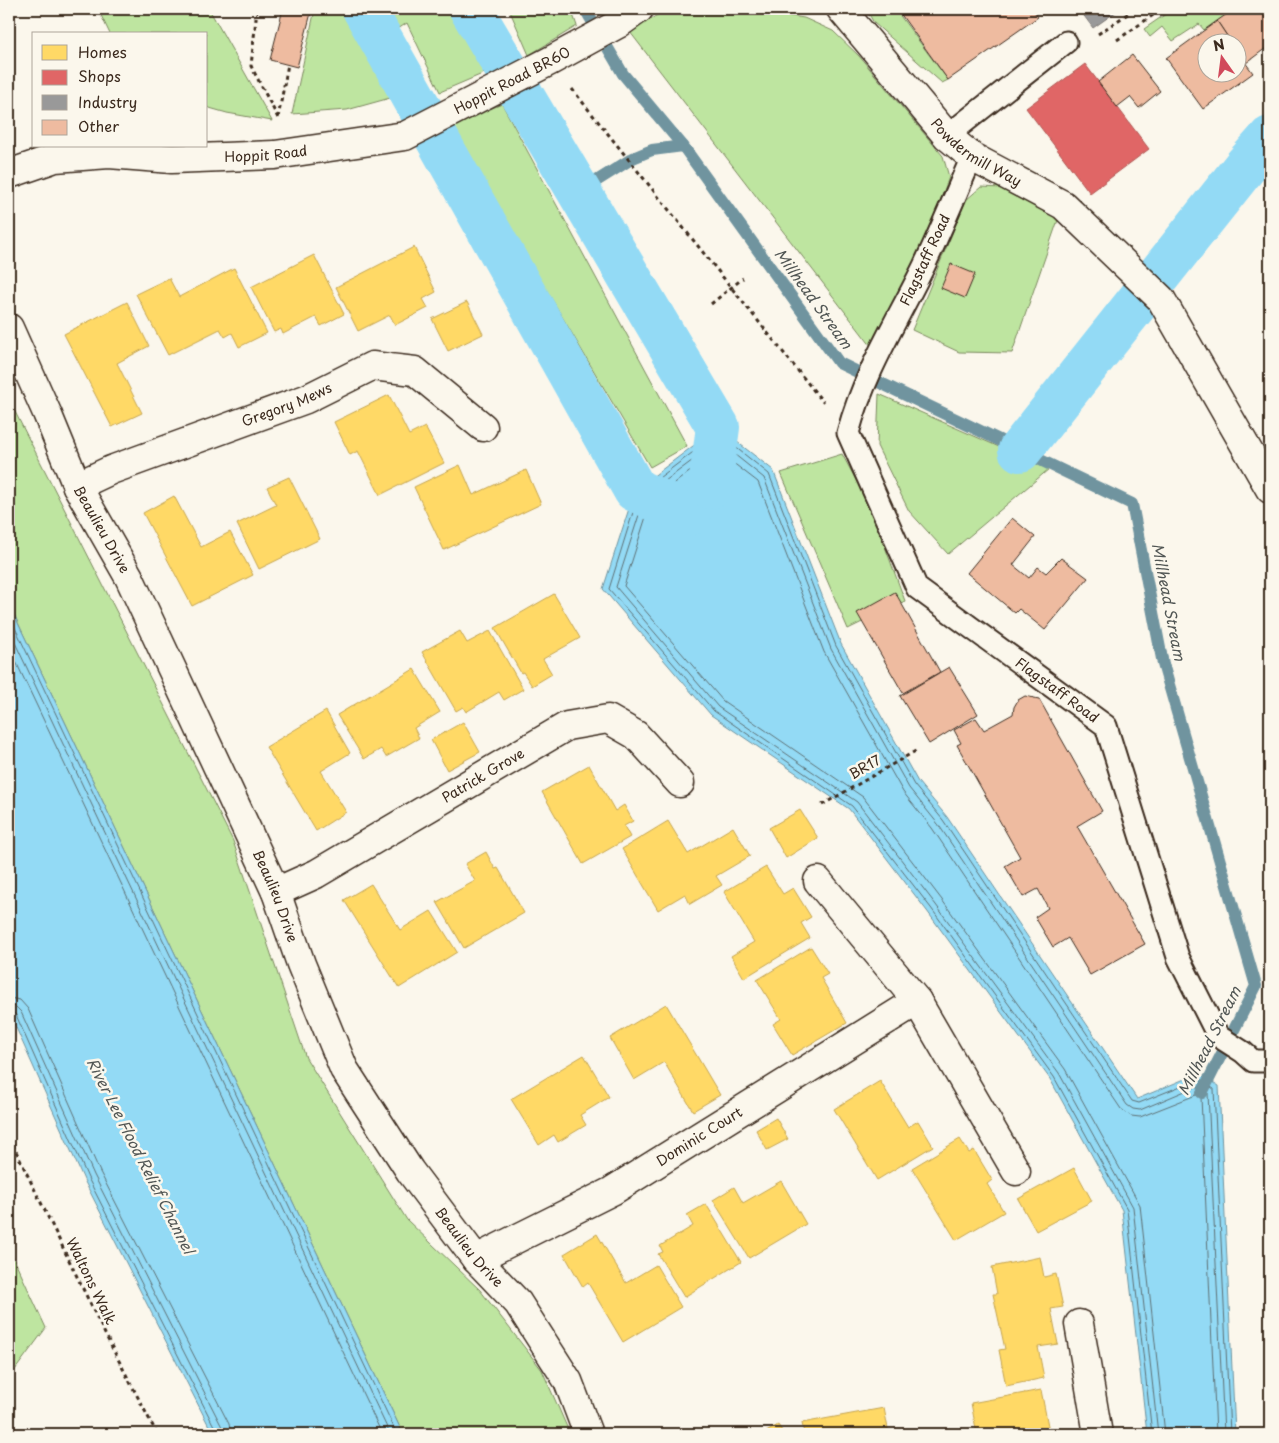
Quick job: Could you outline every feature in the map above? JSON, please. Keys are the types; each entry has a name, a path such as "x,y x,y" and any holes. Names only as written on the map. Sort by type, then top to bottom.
{"street":[{"name":"Powdermill Way","path":"840,9 947,136 972,157 1063,205 1161,299 1270,489"},
{"name":"Hoppit Road BR60","path":"404,136 550,62 629,16"},
{"name":"Hoppit Road","path":"9,174 55,158 109,154 172,159 275,155 404,136"},
{"name":"Beaulieu Drive","path":"9,328 77,486 129,577 276,892 302,964 344,1069 410,1170 476,1260 518,1303 568,1382 588,1434"},
{"name":"Gregory Mews","path":"77,486 110,470 306,399 372,366 416,371 483,426"},
{"name":"Patrick Grove","path":"276,892 316,874 567,726 608,719 636,734 680,783"},
{"path":"818,881 916,1001 1016,1171"},
{"name":"Dominic Court","path":"476,1260 612,1191 916,1001"},
{"path":"1079,1324 1098,1434"}],"lane":[{"path":"947,136 1066,42"},
{"name":"Flagstaff Road","path":"972,157 924,265 874,363 850,424 917,588 1106,726 1178,957 1218,1036 1243,1052 1253,1062 1270,1061"}],"path":[{"path":"257,9 251,66 278,118 288,64"},
{"path":"1098,34 1136,9"},
{"path":"1117,40 1162,9"},
{"path":"550,62 850,424"},
{"path":"711,304 743,278"},
{"name":"BR17","path":"822,805 919,749"},
{"name":"Waltons Walk","path":"9,1137 105,1334 157,1434"}],"green space":[{"path":"98,9 209,9 272,121 208,108 208,32 109,32"},
{"path":"315,9 455,9 487,72 440,92 407,23 372,46 401,95 347,110 292,114"},
{"path":"509,9 571,9 577,26 529,55"},
{"path":"667,9 746,9 804,18 833,31 859,56 943,156 949,177 875,351 630,32"},
{"path":"866,9 895,9 948,80 942,83 874,23"},
{"path":"1173,9 1226,9 1229,13 1204,30 1199,24 1173,41 1162,27 1150,37 1144,29"},
{"path":"502,104 687,446 650,467 450,125"},
{"path":"981,187 1002,188 1059,217 1012,353 959,352 912,330 966,200"},
{"path":"879,394 1049,469 948,554 909,511 877,446"},
{"path":"9,400 233,841 306,1058 407,1220 480,1290 542,1370 570,1434 403,1434 9,604"},
{"path":"842,454 870,506 905,601 848,629 781,473"},
{"path":"9,1248 46,1328 9,1378"}],"water":[{"path":"718,427 773,470 841,644 918,782 947,817 1137,1099 1199,1073 1219,1086 1235,1434 1147,1434 1122,1210 1050,1079 927,911 849,809 711,715 603,589 635,490"},
{"name":"River Lee Flood Relief Channel","path":"9,604 403,1434 213,1434 84,1180 9,1012"}],"building: Homes":[{"path":"414,247 436,292 423,299 428,308 395,325 390,315 358,331 336,287"},
{"path":"314,255 344,314 321,326 316,317 283,334 281,329 274,332 251,287"},
{"path":"234,268 267,333 239,347 232,333 225,337 220,329 168,355 136,294 169,278 179,297"},
{"path":"127,302 149,346 117,363 142,413 112,427 64,334"},
{"path":"467,302 483,334 448,351 432,319"},
{"path":"389,395 409,435 425,427 444,463 380,495 358,451 350,455 334,422"},
{"path":"460,465 473,495 526,470 541,504 444,550 414,487"},
{"path":"289,477 320,539 259,569 237,524 276,505 267,487"},
{"path":"174,496 201,547 230,532 253,575 192,606 143,513"},
{"path":"554,594 580,638 543,659 552,674 532,686 523,672 521,673 495,628"},
{"path":"460,631 467,643 490,631 523,689 504,700 499,692 466,712 463,707 456,711 422,652"},
{"path":"414,669 440,712 414,728 419,738 386,757 381,749 364,759 337,715"},
{"path":"326,711 350,753 321,771 346,812 316,831 266,747"},
{"path":"463,722 480,752 447,770 431,740"},
{"path":"589,765 615,811 624,805 633,821 624,826 630,837 583,864 542,792"},
{"path":"800,810 818,838 786,858 769,828"},
{"path":"668,821 688,854 733,827 750,856 716,876 722,885 690,904 685,894 658,910 622,849"},
{"path":"486,852 495,869 498,868 524,913 464,948 437,902 475,881 465,864"},
{"path":"766,867 783,894 793,888 811,917 801,923 810,938 744,978 731,956 754,942 724,892"},
{"path":"371,884 400,930 431,911 457,952 399,988 344,900"},
{"path":"811,947 828,974 821,978 847,1023 792,1055 773,1024 781,1019 757,980"},
{"path":"666,1004 720,1095 693,1111 664,1062 634,1080 610,1038"},
{"path":"584,1055 609,1097 580,1115 586,1125 558,1142 554,1135 539,1145 511,1099"},
{"path":"880,1081 908,1127 918,1121 933,1146 877,1180 834,1109"},
{"path":"776,1118 788,1139 767,1150 756,1130"},
{"path":"960,1139 969,1153 974,1150 992,1180 987,1184 1004,1212 956,1240 912,1168"},
{"path":"1074,1168 1092,1201 1036,1231 1018,1199"},
{"path":"781,1181 806,1224 749,1258 713,1200 734,1187 743,1203"},
{"path":"706,1204 741,1262 684,1297 658,1254 663,1252 660,1246 693,1226 687,1215"},
{"path":"597,1234 626,1283 656,1265 681,1307 623,1342 588,1283 583,1287 564,1254"},
{"path":"1040,1257 1044,1277 1056,1274 1063,1307 1051,1309 1058,1344 1038,1347 1044,1378 1006,1386 999,1350 1005,1349 993,1294 997,1294 992,1267"},
{"path":"1041,1390 1049,1431 1031,1434 977,1434 971,1403"},
{"path":"884,1408 889,1434 804,1434 802,1423"},
{"path":"778,1425 784,1434 763,1434"}],"building: Shops":[{"path":"1085,64 1149,149 1090,193 1026,108"}],"building: Industry":[{"path":"1079,9 1120,9 1093,28"}],"building: Other":[{"path":"283,9 312,9 297,67 270,60"},
{"path":"897,9 1032,9 1038,17 948,80"},
{"path":"1234,9 1270,9 1270,45 1246,63 1246,32 1224,32 1217,21"},
{"path":"1217,21 1224,32 1202,32"},
{"path":"1196,36 1196,82 1240,82 1203,109 1166,58"},
{"path":"1132,55 1160,91 1139,108 1130,97 1117,107 1098,82"},
{"path":"1246,64 1253,73 1246,78"},
{"path":"951,264 975,274 965,298 941,288"},
{"path":"1012,518 1035,537 1013,565 1029,578 1038,567 1046,573 1061,558 1088,578 1045,630 1019,609 1015,613 967,573"},
{"path":"895,592 940,672 903,693 857,613"},
{"path":"949,667 978,714 929,744 900,696"},
{"path":"1025,696 1039,699 1102,811 1077,826 1145,944 1090,975 1068,938 1053,947 1035,917 1048,908 1038,889 1023,897 1005,866 1020,857 957,745 961,743 954,730 976,718 984,730 1013,714 1018,700"}],"waterway":[{"path":"364,9 635,490 689,514"},
{"path":"471,9 718,427 710,487"},
{"name":"Millhead Stream","path":"585,9 623,74 683,146 839,363 1132,504 1163,664 1256,986 1202,1093"},
{"path":"1020,450 1247,164 1270,138"},
{"path":"579,192 633,158 652,150 683,146"}]}
